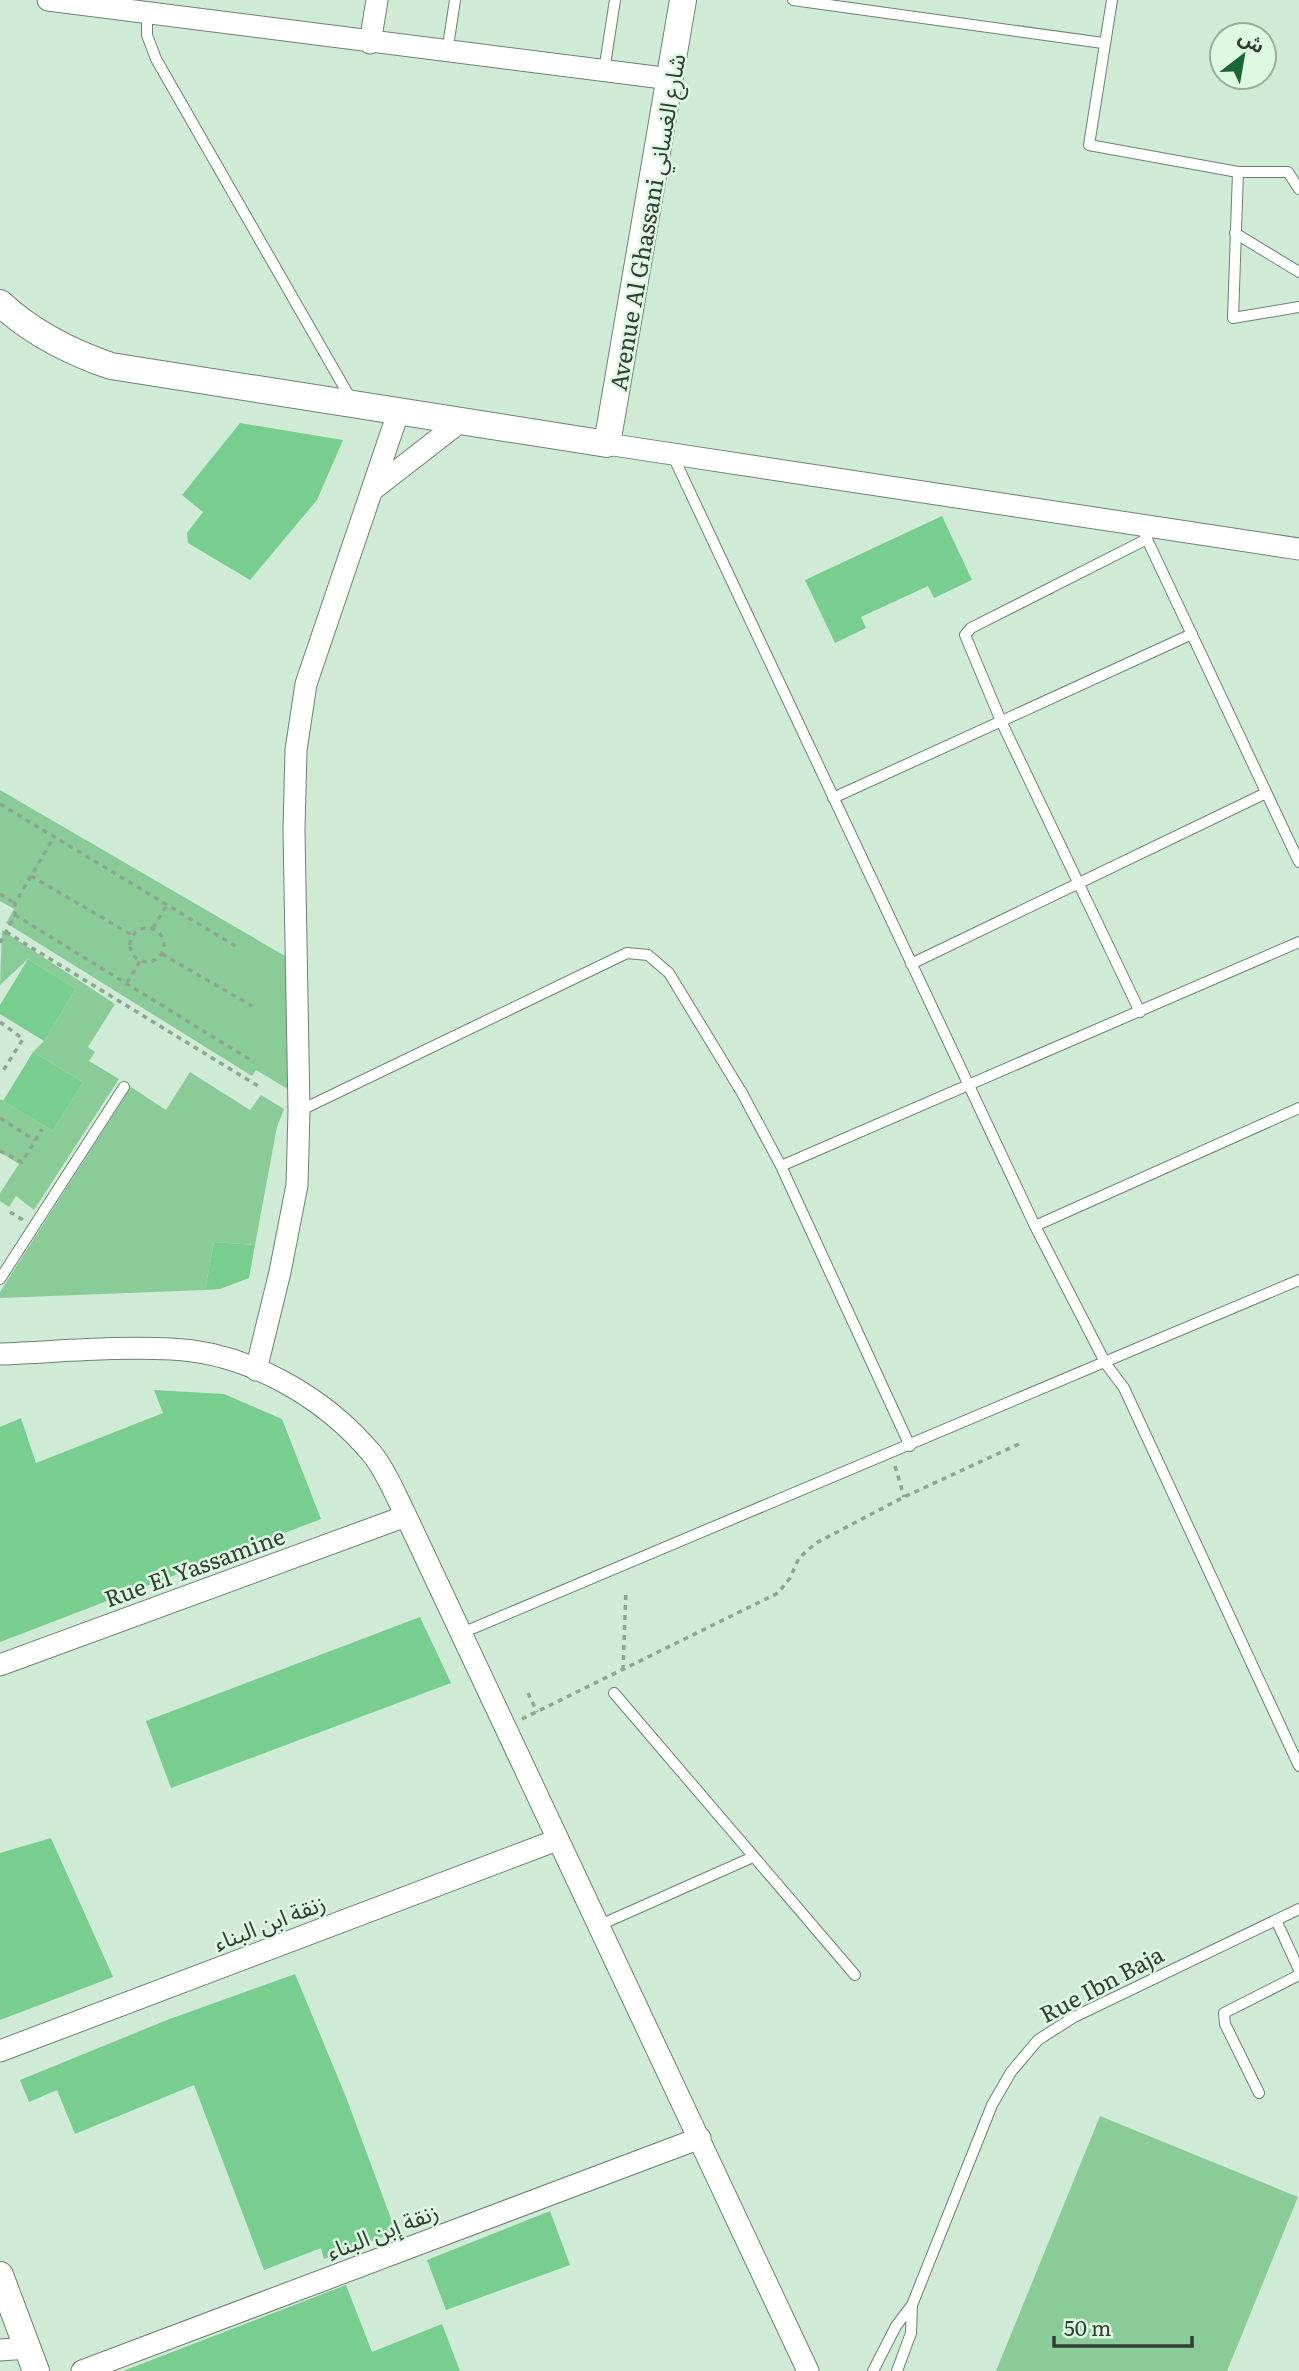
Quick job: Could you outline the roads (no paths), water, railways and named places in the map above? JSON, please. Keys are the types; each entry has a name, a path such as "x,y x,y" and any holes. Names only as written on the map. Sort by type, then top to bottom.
{"street":[{"path":"48,0 148,6 370,43 671,79"},
{"path":"370,43 377,0"},
{"name":"Avenue Al Ghassani شارع الغساني","path":"607,444 683,0"},
{"path":"0,303 40,334 74,354 111,366 672,454 1144,532 1299,549"},
{"path":"256,1370 280,1272 296,1185 299,1111 296,750 306,684 324,623 375,488 398,413"},
{"path":"375,488 460,422"},
{"path":"0,1354 170,1349 233,1359 322,1407 351,1431 374,1457 406,1516 557,1840 701,2138 808,2371"},
{"name":"Rue El Yassamine","path":"0,1665 406,1516"},
{"name":"زنقة ابن البناء","path":"0,2051 557,1840"},
{"name":"زنقة إبن البناء","path":"82,2371 701,2138"},
{"path":"0,2275 32,2360"},
{"path":"0,2350 32,2360"}],"lane":[{"path":"447,52 455,0"},
{"path":"604,71 615,0"},
{"path":"793,0 864,5 1103,43"},
{"path":"1112,0 1103,43 1089,145 1238,172 1288,172 1299,189"},
{"path":"148,6 147,35 156,59 356,406"},
{"path":"1238,172 1233,318 1299,307"},
{"path":"1235,233 1299,272"},
{"path":"672,454 1035,1226 1106,1364 1124,1388 1299,1766"},
{"path":"1140,1012 1001,721 965,639 968,629 1144,532 1299,862"},
{"path":"833,798 1192,634"},
{"path":"911,964 1266,793"},
{"path":"781,1166 969,1087 1299,942"},
{"path":"299,1111 627,953 648,955 669,973 742,1093 781,1166 910,1446"},
{"path":"2,1273 124,1087"},
{"path":"1035,1226 1299,1108"},
{"path":"461,1633 1106,1364 1299,1280"},
{"path":"614,1693 855,1975"},
{"path":"600,1925 753,1857"},
{"name":"Rue Ibn Baja","path":"873,2371 896,2326 912,2305 992,2105 1011,2071 1038,2040 1074,2017 1299,1909"},
{"path":"1276,1920 1299,1969"},
{"path":"1259,2093 1225,2024 1224,2013 1299,1975"},
{"name":"Rue Ibn Baja","path":"897,2371 911,2333 912,2305"}]}
